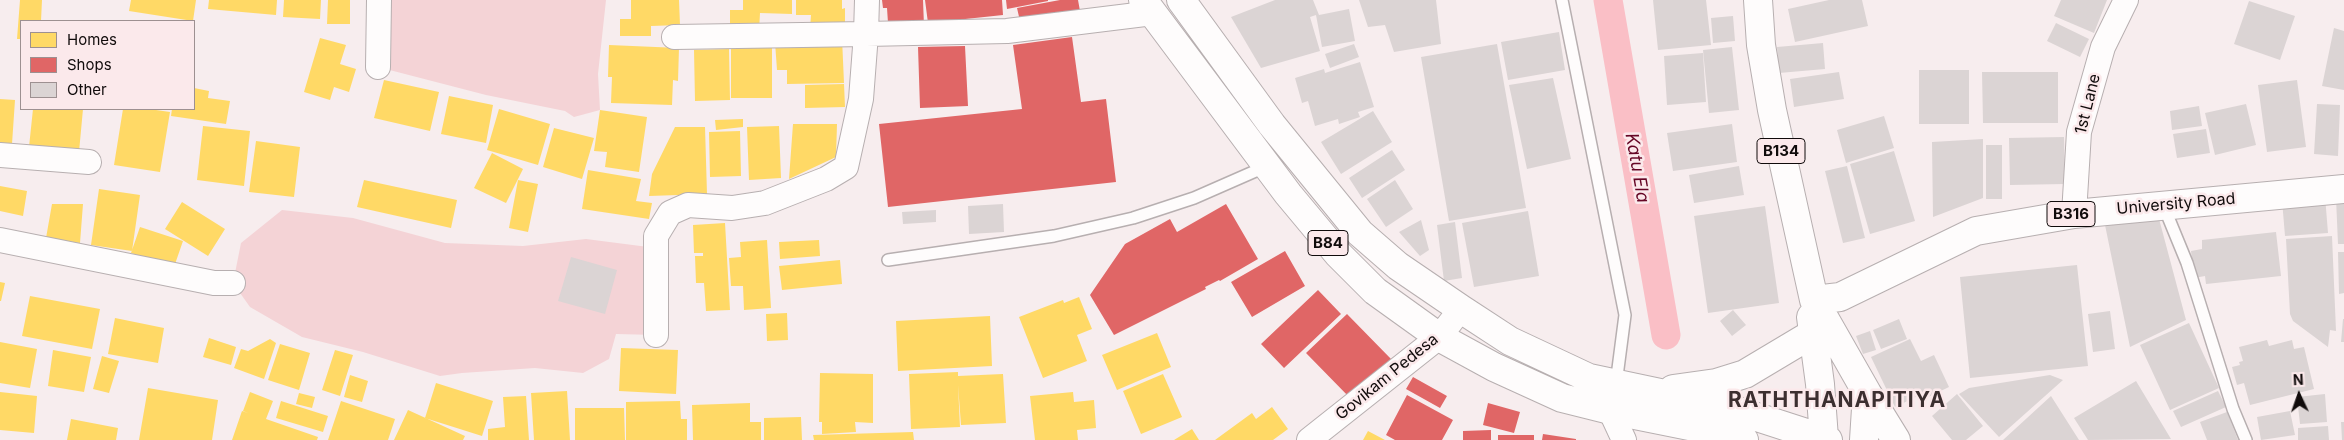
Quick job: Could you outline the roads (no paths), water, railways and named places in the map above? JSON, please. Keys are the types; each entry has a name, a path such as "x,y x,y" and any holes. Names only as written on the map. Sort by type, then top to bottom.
{"main road":[{"name":"B84","path":"1181,0 1272,125 1360,233 1398,266 1510,341 1589,378 1613,397 1696,427 1739,439"},
{"name":"B134","path":"1758,0 1761,45 1772,110 1814,300 1867,393"},
{"name":"B84","path":"1148,7 1267,166 1338,254 1375,291 1439,337 1538,388 1562,398 1613,397 1655,392 1726,407 1826,439"},
{"name":"University Road","path":"1814,300 1840,297 1976,231 2074,214 2344,189"},
{"name":"B134","path":"1814,300 1811,316 1812,334 1826,439"},
{"path":"1655,392 1716,383 1745,374 1812,334"},
{"path":"1864,440 1867,393"},
{"path":"1867,393 1896,440"}],"street":[{"path":"378,67 379,0"},
{"path":"656,335 656,236 670,213 688,205 732,208 765,203 826,179 846,168 861,99 867,0"},
{"name":"1st Lane","path":"2074,214 2079,132 2102,47 2126,0"},
{"path":"674,37 1007,31 1148,7"},
{"path":"0,155 89,162"},
{"path":"0,240 214,283 232,283"},
{"name":"Govikam Pedesa","path":"1309,440 1439,337 1461,309"},
{"path":"1613,397 1624,440"}],"lane":[{"path":"1562,0 1626,315 1613,397"},
{"path":"888,260 1054,236 1133,218 1194,198 1267,166"},
{"path":"2163,205 2187,263 2233,409 2246,440"}],"waterway":[{"name":"Katu Ela","path":"1608,0 1666,335"}],"district":[{"name":"RATHTHANAPITIYA","path":"1837,401"}]}
